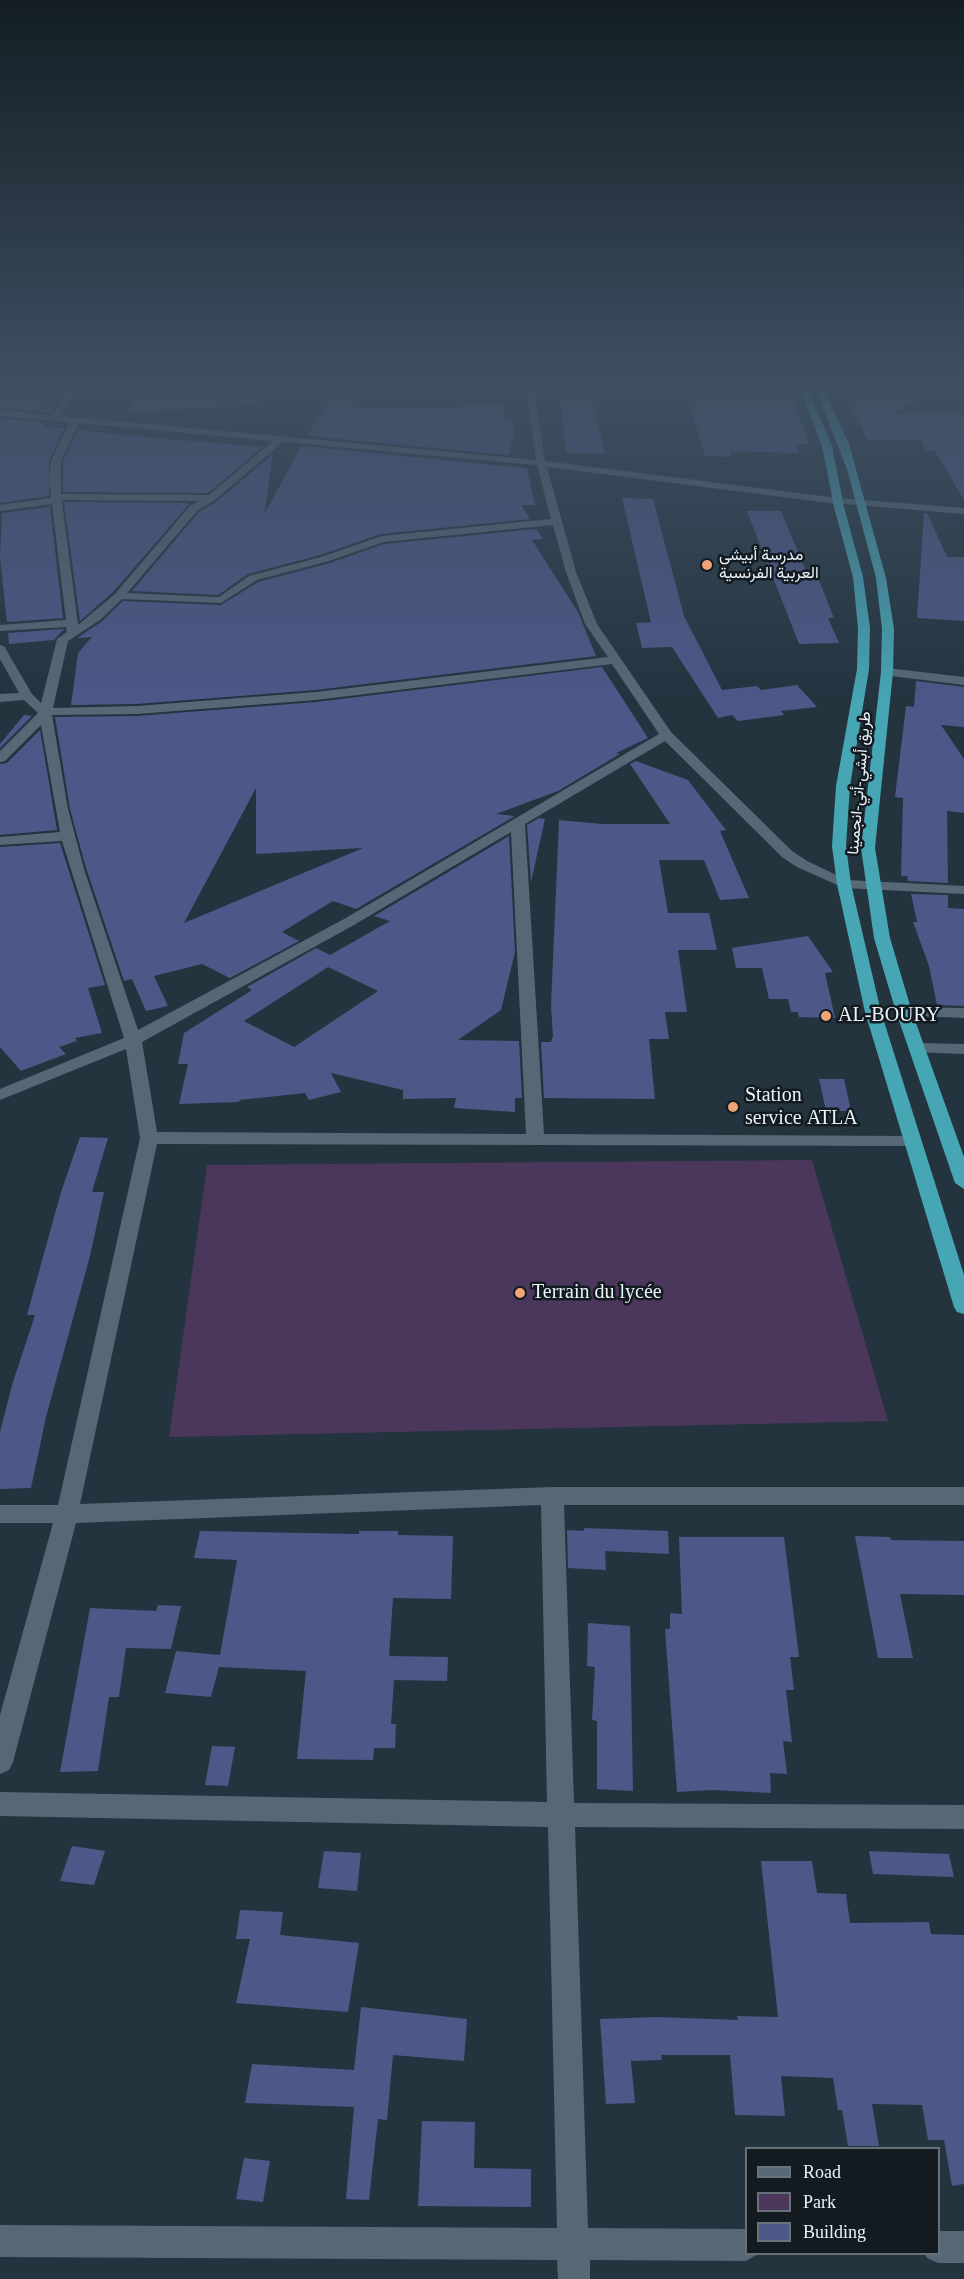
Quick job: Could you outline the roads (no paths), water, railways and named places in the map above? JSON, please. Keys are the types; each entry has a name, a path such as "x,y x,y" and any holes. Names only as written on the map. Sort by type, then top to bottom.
{"highway":[{"path":"836,489 858,577 864,628 858,704 843,786 839,846 844,884 873,1012 964,1307"},
{"name":"طريق أبشي-أتي-انجمينا","path":"857,489 881,578 888,629 887,672 868,848 873,886 882,938 904,1012 959,1152 964,1183"}],"street":[{"path":"0,1762 67,1514 149,1138 133,1040 68,836 61,809 45,713 63,639 72,628 56,489"},
{"path":"0,628 72,628 96,618 162,549 194,508 221,489"},
{"path":"548,489 571,572 591,624 666,735 788,854 844,884 964,890"},
{"path":"747,489 861,504 964,511"},
{"path":"0,508 58,499 211,498"},
{"path":"119,596 221,600 253,578 325,560 382,539 557,522"},
{"path":"0,649 27,696 45,713"},
{"path":"0,758 45,713 59,710 137,710 316,696 615,660"},
{"path":"887,672 964,681"},
{"path":"0,698 27,696"},
{"path":"0,1095 133,1040 349,922 666,735"},
{"path":"518,824 535,1138"},
{"path":"0,841 68,836"},
{"path":"904,1012 964,1013"},
{"path":"918,1048 964,1048"},
{"path":"149,1138 535,1138 912,1142"},
{"path":"552,1496 574,2279"},
{"path":"0,1514 67,1514 552,1496 964,1496"},
{"path":"0,1804 560,1815 964,1817"},
{"path":"0,2241 745,2245"},
{"path":"940,2247 964,2247"}],"place":[{"name":"مدرسة أبيشي العربية الفرنسية","path":"707,565"},
{"name":"AL-BOURY","path":"826,1016"},
{"name":"Station service ATLA","path":"733,1107"},
{"name":"Terrain du lycée","path":"520,1293"}]}
